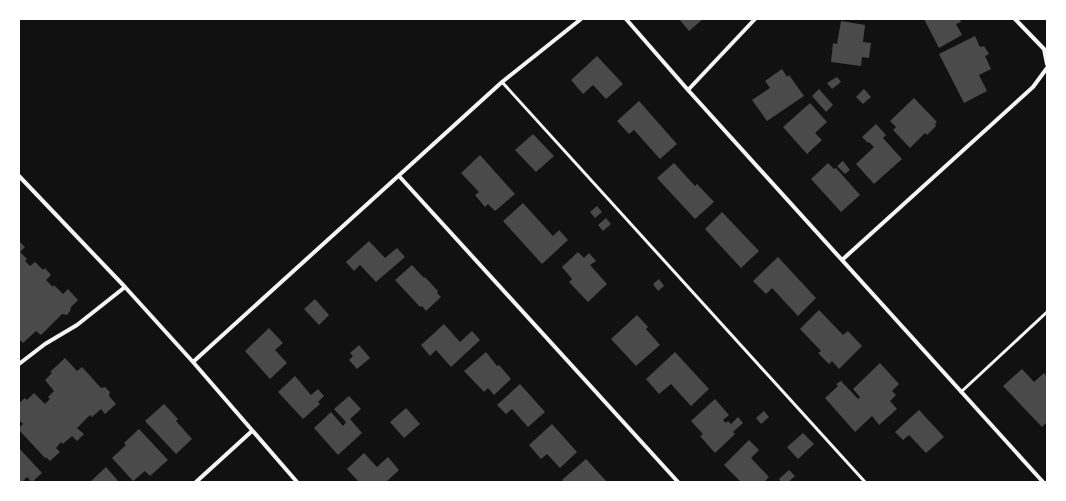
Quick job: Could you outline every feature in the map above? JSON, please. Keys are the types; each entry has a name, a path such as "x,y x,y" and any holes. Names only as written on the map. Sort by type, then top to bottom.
{"street":[{"path":"192,362 502,82 581,19"},
{"path":"626,19 688,90 1042,482"},
{"path":"688,90 755,19"},
{"path":"1015,19 1044,49 1047,64"},
{"path":"842,260 1033,88 1047,68"},
{"path":"19,176 125,287 298,482"},
{"path":"399,176 678,482"},
{"path":"19,364 44,344 77,326 125,287"},
{"path":"196,482 252,431"}],"lane":[{"path":"502,82 865,482"},
{"path":"962,392 1047,312"}],"building":[{"path":"679,19 703,19 689,31"},
{"path":"924,19 960,19 961,22 956,24 962,35 939,48"},
{"path":"841,21 865,25 863,42 871,43 869,58 862,57 861,66 831,62 833,43 837,44"},
{"path":"975,36 980,47 984,46 989,54 985,56 991,69 979,75 987,91 964,103 939,54"},
{"path":"597,56 623,84 606,99 593,85 583,94 571,80"},
{"path":"782,69 787,77 789,75 804,96 767,121 752,100 770,88 765,81"},
{"path":"837,77 841,82 832,89 827,83"},
{"path":"819,89 833,105 826,112 812,96"},
{"path":"864,89 871,97 863,104 856,97"},
{"path":"914,98 937,122 935,124 936,126 927,135 925,133 910,148 893,130 896,127 890,121"},
{"path":"639,101 677,144 660,159 634,130 629,134 617,121"},
{"path":"810,103 827,122 815,133 822,140 807,154 783,127"},
{"path":"876,124 886,135 883,138 902,159 874,184 856,164 874,147 862,137"},
{"path":"533,134 554,156 536,172 515,150"},
{"path":"480,155 515,194 495,211 488,204 485,207 475,195 479,192 461,173"},
{"path":"843,161 850,170 845,174 837,166"},
{"path":"674,163 695,186 697,184 714,202 695,219 657,178"},
{"path":"828,163 834,169 836,168 860,195 841,212 811,179"},
{"path":"523,203 553,236 559,230 568,240 542,264 503,221"},
{"path":"597,206 602,212 595,218 590,212"},
{"path":"722,212 759,251 741,268 705,229"},
{"path":"606,218 611,224 603,231 598,225"},
{"path":"19,241 25,247 20,252 27,259 25,261 30,266 35,262 43,270 45,268 51,275 46,280 53,287 54,285 63,294 68,289 78,300 71,307 67,315 62,314 41,335 36,331 23,343 19,339"},
{"path":"369,241 385,258 397,248 405,257 376,282 360,265 354,271 346,262"},
{"path":"578,252 584,258 589,253 596,261 590,265 607,284 588,302 569,282 572,279 562,267"},
{"path":"778,257 816,298 798,316 772,288 766,294 753,281"},
{"path":"412,265 438,291 437,293 441,297 426,311 422,306 420,307 395,280"},
{"path":"659,279 664,286 658,291 653,284"},
{"path":"315,299 329,315 319,325 304,309"},
{"path":"819,310 843,335 848,331 862,346 839,369 832,361 829,364 818,353 821,351 800,329"},
{"path":"637,315 648,327 646,329 660,345 636,366 611,339"},
{"path":"444,324 460,342 472,331 480,340 451,367 436,350 430,356 421,345"},
{"path":"269,328 283,343 275,350 287,363 270,379 245,351"},
{"path":"359,345 370,358 357,369 349,360 353,356 350,353"},
{"path":"486,352 497,366 499,365 511,379 494,395 488,388 484,392 464,371"},
{"path":"675,352 709,389 691,406 671,384 659,394 646,379"},
{"path":"65,358 77,371 82,367 101,388 105,387 110,392 109,396 116,404 105,414 101,409 92,417 90,415 77,428 84,434 77,441 72,436 63,444 61,442 56,448 60,452 50,461 46,457 45,458 19,430 23,424 19,420 19,403 25,398 27,400 34,393 45,404 50,399 48,397 54,391 45,380 52,373 50,372"},
{"path":"880,363 899,384 892,391 896,395 890,401 897,409 879,425 872,416 855,432 825,398 838,386 836,384 841,381 858,399 860,397 853,389"},
{"path":"1022,369 1034,382 1044,373 1047,377 1047,422 1042,427 1003,386"},
{"path":"295,376 311,395 318,389 324,396 318,402 320,404 303,419 278,392"},
{"path":"520,384 545,412 528,427 512,409 506,414 497,405"},
{"path":"349,396 361,409 350,419 362,433 338,455 314,428 331,412 343,426 346,422 334,409"},
{"path":"715,399 729,415 723,420 726,423 728,421 731,424 738,417 743,423 733,432 735,434 715,453 700,436 703,434 691,421"},
{"path":"164,404 178,419 176,421 192,439 176,454 145,421"},
{"path":"406,408 420,424 404,438 390,422"},
{"path":"919,410 944,437 926,453 909,435 903,440 895,432"},
{"path":"764,411 769,417 761,424 756,418"},
{"path":"552,424 577,452 560,468 547,454 541,459 529,445"},
{"path":"139,429 168,460 150,476 145,471 133,481 112,458 126,445 124,443"},
{"path":"803,433 814,444 798,459 787,447"},
{"path":"749,440 759,450 751,458 769,477 764,482 741,482 724,465"},
{"path":"19,448 42,473 32,482 27,477 22,482 19,482"},
{"path":"364,453 377,467 388,457 399,470 386,482 359,482 347,469"},
{"path":"586,459 607,482 564,482 562,480"},
{"path":"106,467 119,482 90,482"},
{"path":"789,470 795,476 788,482 781,482 779,479"}]}
